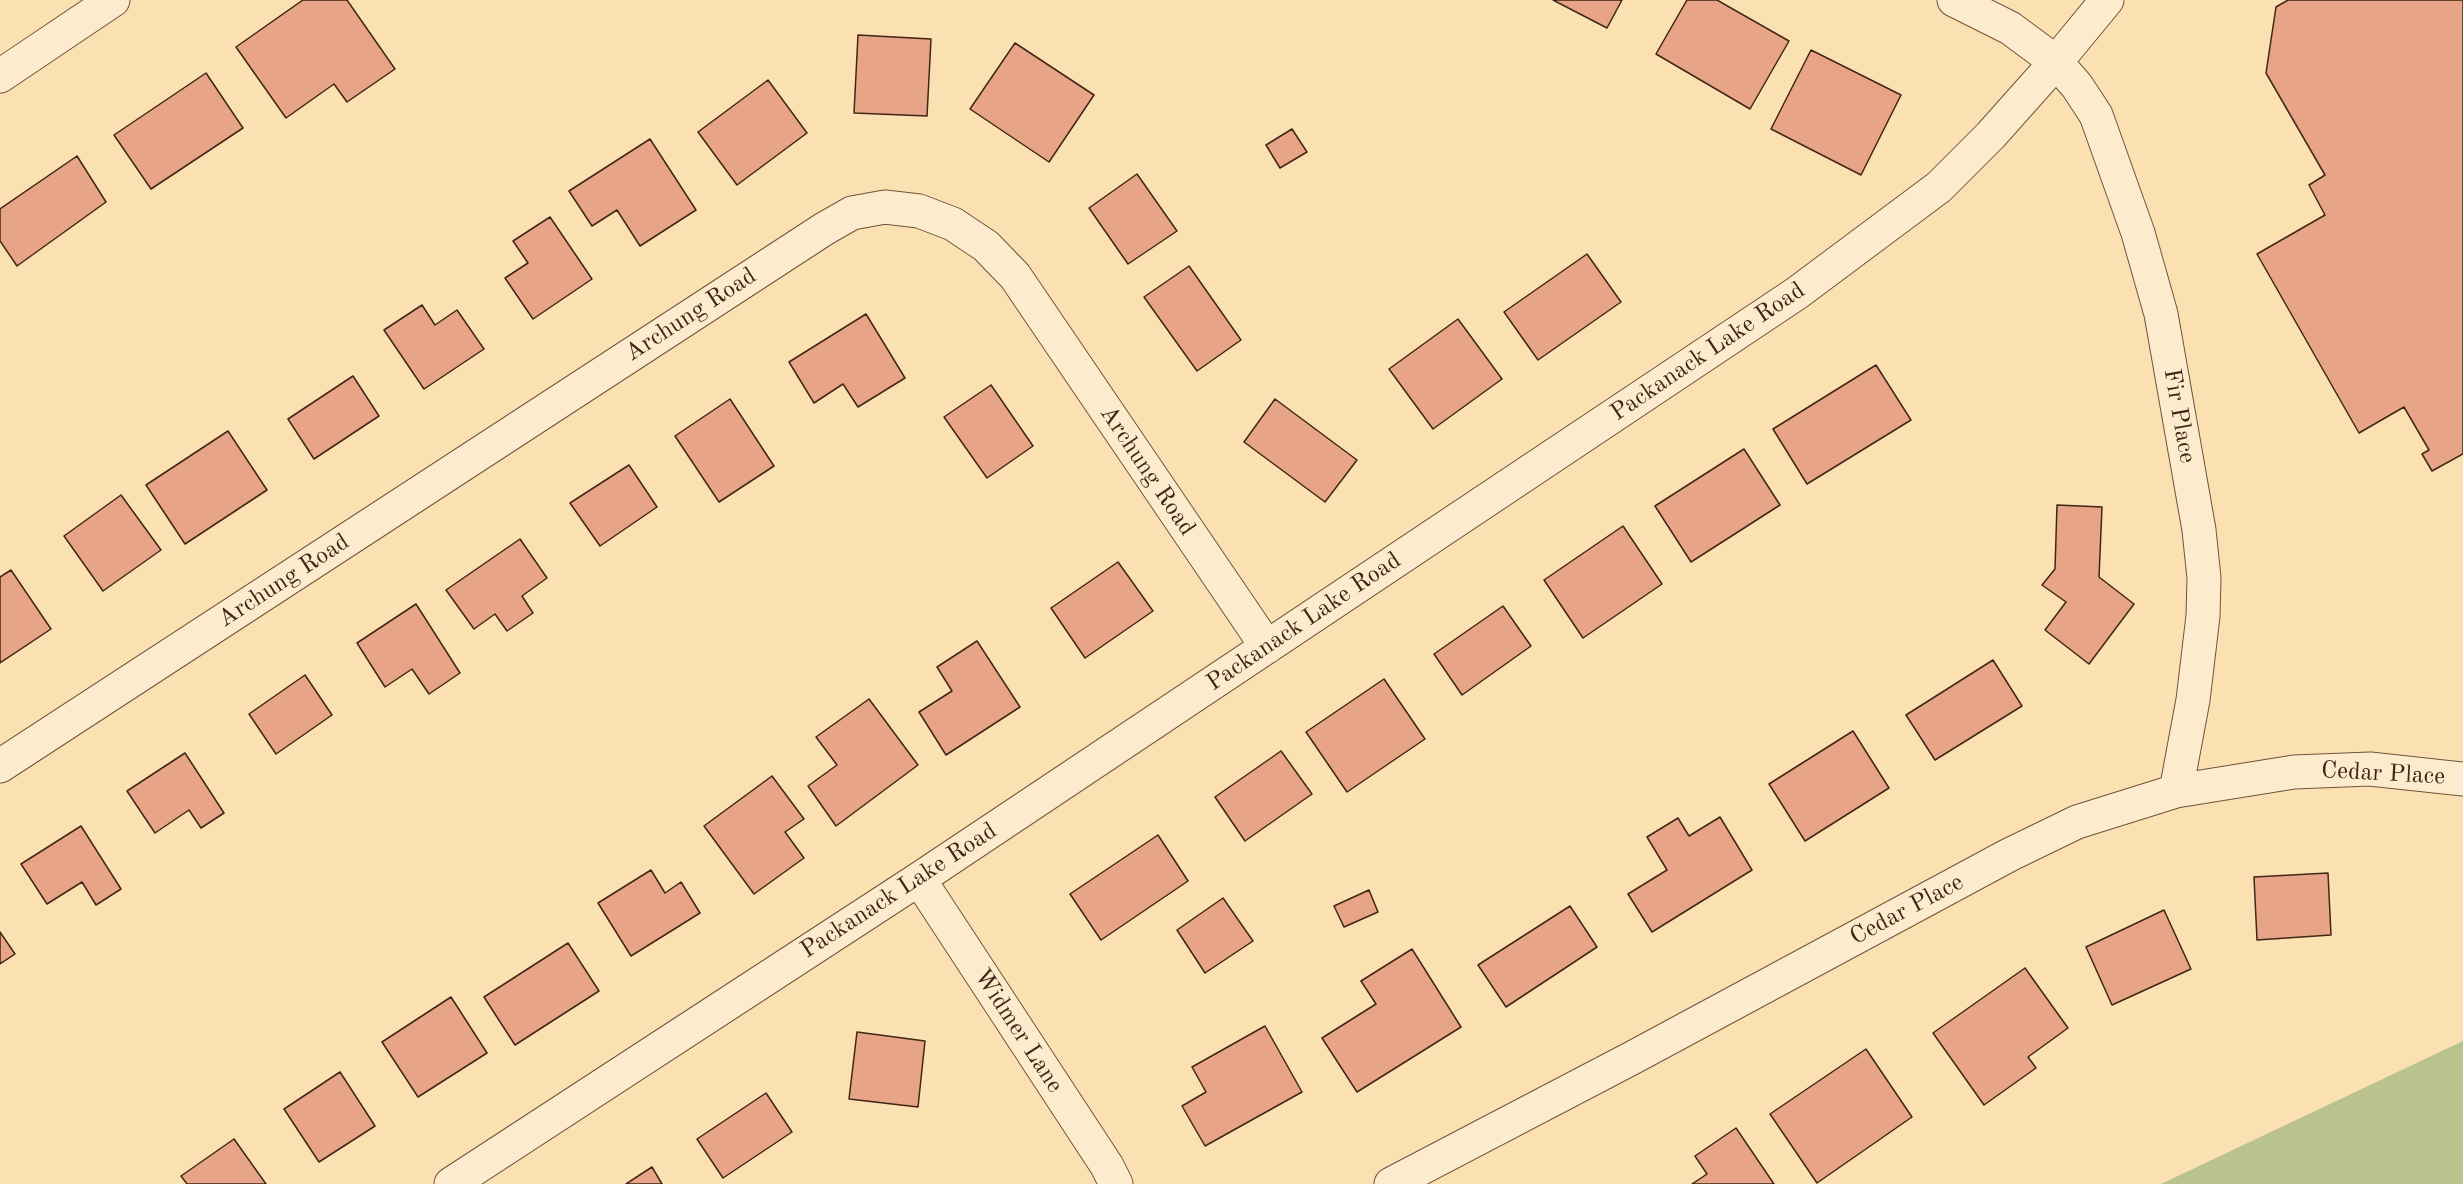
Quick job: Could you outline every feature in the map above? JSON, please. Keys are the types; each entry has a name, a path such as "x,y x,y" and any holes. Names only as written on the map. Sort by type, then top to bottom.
{"street":[{"path":"0,76 113,0"},
{"name":"Fir Place","path":"1954,0 2010,28 2056,62 2077,86 2096,115 2138,233 2161,314 2199,530 2204,578 2204,616 2193,700 2176,791"},
{"name":"Packanack Lake Road","path":"451,1184 919,879 1797,293 1940,187 1991,135 2107,0"},
{"name":"Archung Road","path":"0,766 824,229 852,213 885,207 919,211 953,224 986,246 1015,276 1267,647"},
{"name":"Cedar Place","path":"1391,1184 1643,1052 2009,855 2077,822 2176,791 2294,772 2370,769 2463,779"},
{"name":"Widmer Lane","path":"919,879 1107,1166 1116,1184"}],"green space":[{"path":"2463,1041 2463,1184 2161,1184"}],"building":[{"path":"303,0 347,0 395,69 347,102 334,84 286,118 236,47"},
{"path":"1553,0 1622,0 1607,28"},
{"path":"1687,0 1717,0 1789,41 1750,109 1656,54"},
{"path":"2288,0 2463,0 2463,454 2432,471 2422,454 2429,450 2404,407 2359,433 2257,254 2325,215 2309,185 2325,175 2266,73 2276,7"},
{"path":"858,35 931,39 927,116 854,113"},
{"path":"1015,43 1094,95 1049,162 970,109"},
{"path":"1811,50 1901,95 1861,175 1771,129"},
{"path":"206,73 243,128 151,189 114,135"},
{"path":"768,80 807,133 737,185 698,132"},
{"path":"1292,129 1307,152 1280,168 1266,145"},
{"path":"650,139 696,210 640,246 617,210 592,226 569,191"},
{"path":"77,156 106,202 17,266 0,241 0,209"},
{"path":"1137,174 1177,231 1128,264 1089,208"},
{"path":"550,217 592,279 533,319 505,278 528,263 513,241"},
{"path":"1587,254 1621,302 1538,360 1504,312"},
{"path":"1189,266 1241,340 1197,371 1144,297"},
{"path":"422,305 435,325 457,310 484,349 424,389 384,330"},
{"path":"866,314 905,378 858,407 843,384 814,403 789,362"},
{"path":"1458,319 1502,379 1433,429 1389,369"},
{"path":"1876,365 1911,420 1807,484 1773,429"},
{"path":"353,376 379,416 314,459 288,419"},
{"path":"991,385 1033,446 987,478 944,417"},
{"path":"730,399 774,466 719,502 675,436"},
{"path":"1275,399 1357,460 1325,502 1244,442"},
{"path":"228,431 267,490 185,544 146,485"},
{"path":"1744,449 1780,505 1691,562 1655,506"},
{"path":"629,465 657,507 600,546 570,503"},
{"path":"121,495 161,550 103,591 64,536"},
{"path":"2057,505 2102,507 2099,577 2134,604 2089,664 2045,630 2066,602 2042,585 2055,569"},
{"path":"1623,526 1662,584 1583,638 1544,580"},
{"path":"520,539 547,578 522,596 533,613 507,631 495,614 474,629 446,590"},
{"path":"1118,562 1153,611 1085,658 1051,608"},
{"path":"11,570 51,629 0,663 0,577"},
{"path":"416,604 460,673 429,694 412,669 385,687 357,643"},
{"path":"1503,606 1531,646 1462,695 1434,654"},
{"path":"977,641 1020,707 946,755 919,712 952,691 937,667"},
{"path":"1993,660 2022,706 1935,760 1906,715"},
{"path":"305,675 332,715 276,754 249,714"},
{"path":"1384,679 1425,739 1347,792 1306,732"},
{"path":"869,699 918,765 836,826 808,786 837,765 816,737"},
{"path":"1853,731 1889,788 1805,841 1769,784"},
{"path":"1281,751 1312,794 1245,841 1215,797"},
{"path":"185,753 224,813 201,828 189,810 155,833 127,791"},
{"path":"772,776 804,819 785,832 804,858 754,894 704,826"},
{"path":"1720,817 1752,870 1652,932 1628,894 1667,870 1647,837 1678,818 1689,836"},
{"path":"81,826 121,889 96,905 82,882 47,904 21,864"},
{"path":"1158,835 1188,881 1101,940 1070,894"},
{"path":"651,870 665,893 681,882 700,913 631,956 598,903"},
{"path":"2328,873 2331,935 2257,940 2254,877"},
{"path":"1369,890 1378,912 1344,927 1334,906"},
{"path":"1223,898 1253,941 1205,973 1177,930"},
{"path":"1570,906 1597,947 1506,1007 1478,965"},
{"path":"2164,910 2191,969 2112,1005 2086,947"},
{"path":"0,932 15,954 0,964"},
{"path":"568,943 599,991 515,1045 484,997"},
{"path":"1412,949 1461,1027 1357,1092 1322,1038 1376,1004 1361,981"},
{"path":"2025,968 2068,1028 2028,1057 2036,1068 1984,1105 1933,1033"},
{"path":"451,997 487,1053 418,1097 382,1042"},
{"path":"1265,1026 1302,1092 1205,1146 1182,1106 1206,1092 1192,1067"},
{"path":"857,1032 925,1041 918,1107 849,1099"},
{"path":"1866,1049 1912,1117 1817,1183 1770,1114"},
{"path":"340,1072 375,1126 319,1162 284,1109"},
{"path":"766,1093 792,1132 723,1178 697,1139"},
{"path":"1736,1128 1774,1184 1692,1184 1707,1174 1695,1156"},
{"path":"234,1139 266,1184 187,1184 181,1176"},
{"path":"652,1167 662,1184 626,1184"}]}
